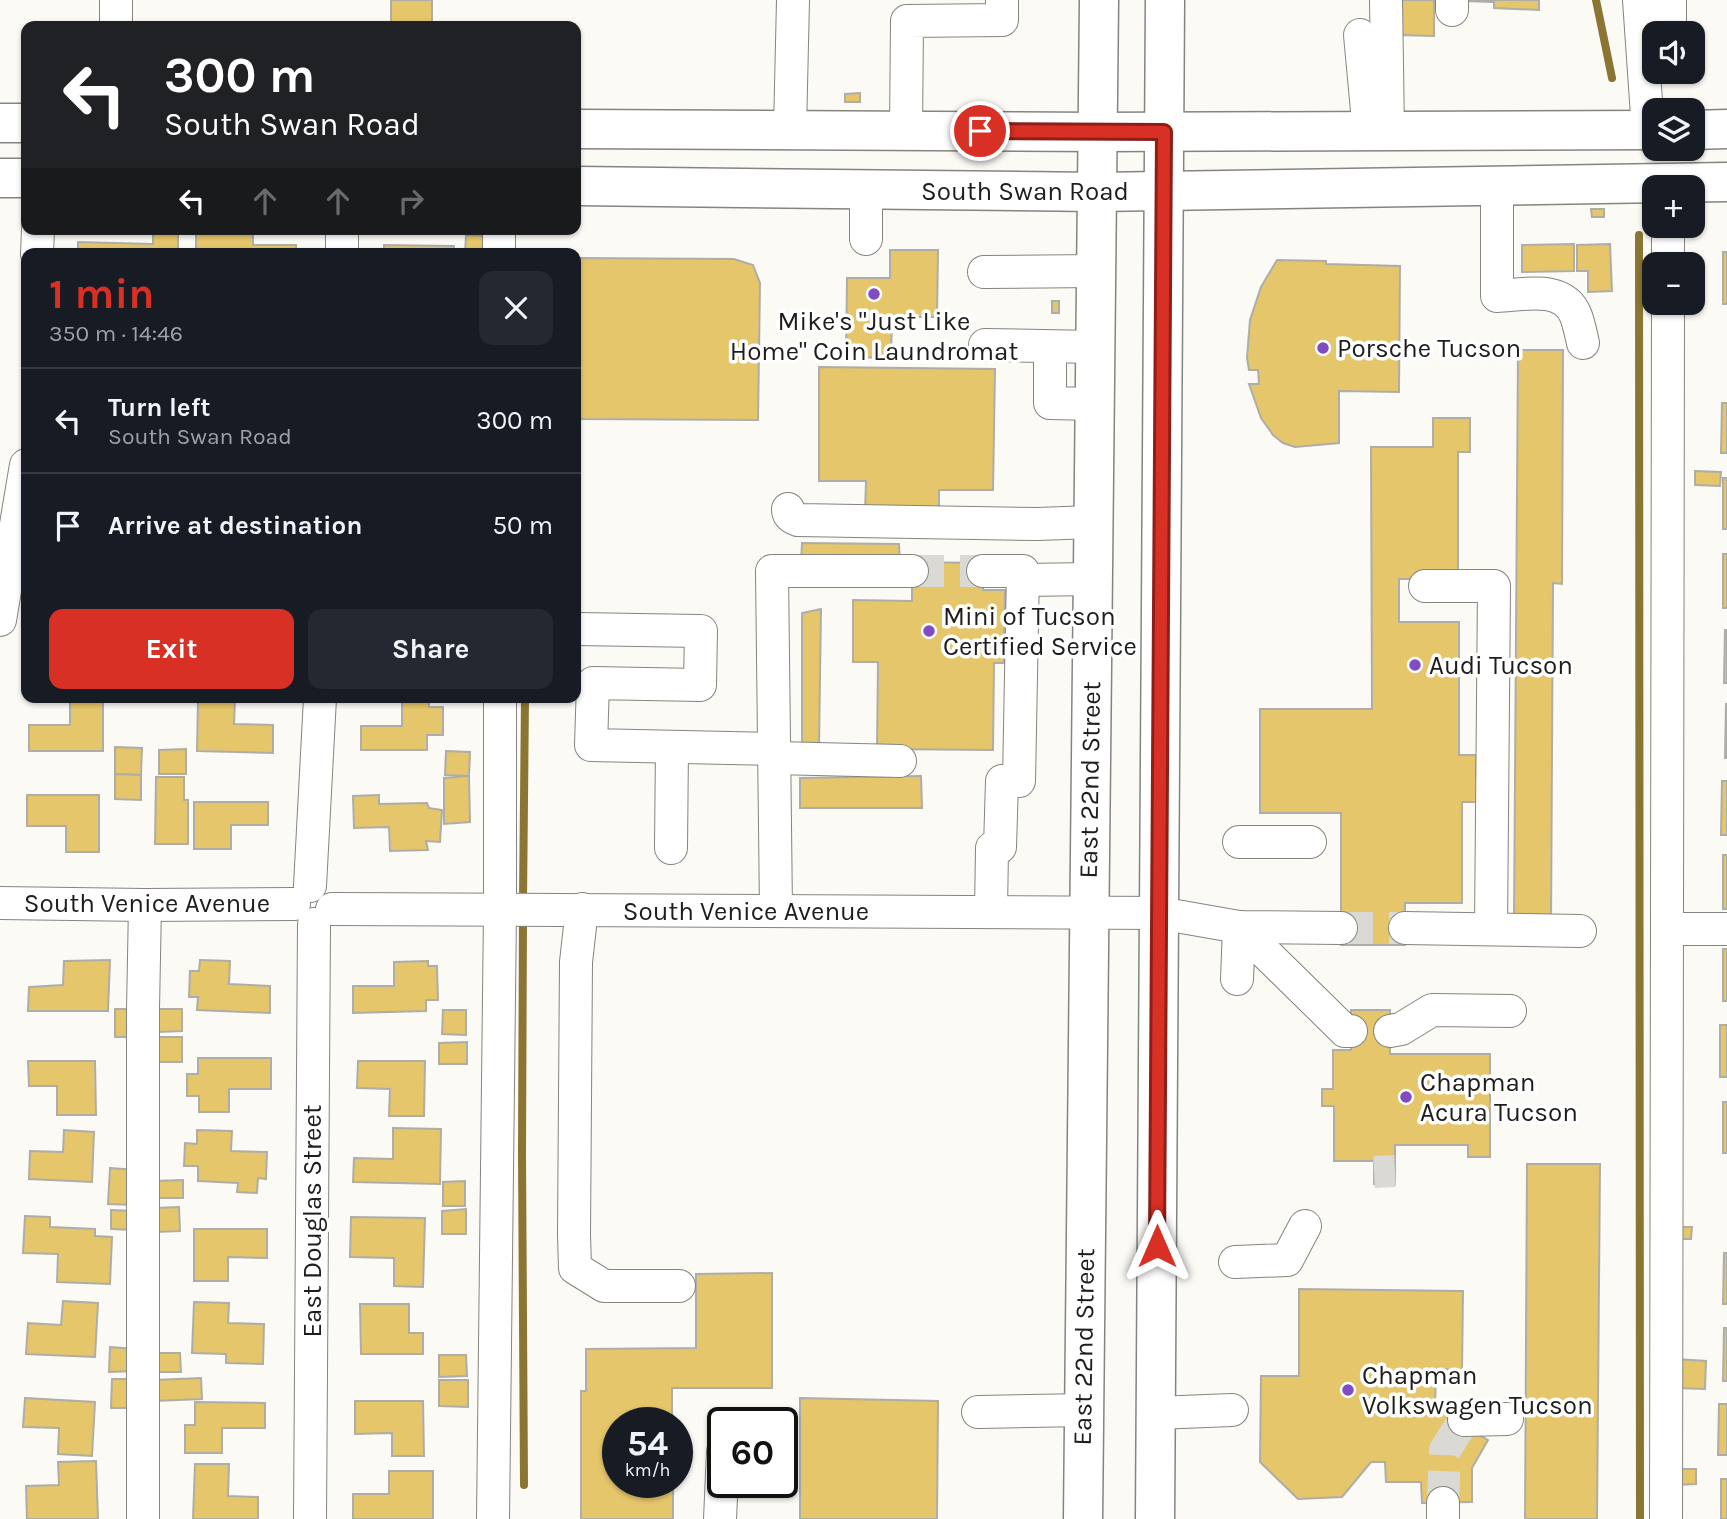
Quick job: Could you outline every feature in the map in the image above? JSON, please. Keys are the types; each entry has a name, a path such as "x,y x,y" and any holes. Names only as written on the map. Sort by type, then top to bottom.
{"main road":[{"name":"East 22nd Street","path":"1083,1519 1099,0"},
{"path":"1155,1519 1165,0"},
{"path":"0,123 21,123"},
{"path":"581,129 1098,132 1642,130"},
{"path":"1705,130 1727,129"},
{"path":"0,178 21,178"},
{"name":"South Swan Road","path":"1705,183 1727,182"},
{"name":"South Swan Road","path":"581,186 1097,192 1642,185"}],"street":[{"path":"116,0 116,21"},
{"path":"790,130 793,0"},
{"path":"906,131 907,21 1002,20 1002,0"},
{"path":"1378,131 1386,0"},
{"path":"1639,0 1648,98"},
{"path":"1360,35 1378,131"},
{"path":"1497,186 1497,296 1544,293 1560,296 1575,313 1583,343"},
{"path":"866,189 866,239"},
{"path":"984,272 1097,271"},
{"path":"1666,1519 1668,315"},
{"path":"985,345 1095,347"},
{"path":"1050,347 1050,403 1095,404"},
{"path":"0,620 21,495"},
{"path":"788,509 792,518 798,520 1037,524 1093,522"},
{"path":"776,911 772,571 912,571"},
{"path":"983,571 1023,571 1019,782 1002,781 1000,847 992,848 990,912"},
{"path":"1023,580 1092,579"},
{"path":"1425,586 1494,586 1491,929"},
{"path":"581,629 701,631 700,685 593,683 591,745 672,747 900,761"},
{"name":"East Douglas Street","path":"310,1519 312,906 320,703"},
{"path":"493,1519 500,703"},
{"path":"671,848 672,747"},
{"path":"1239,842 1310,842"},
{"name":"South Venice Avenue","path":"0,903 500,910 1159,913 1239,927 1341,928"},
{"path":"143,1519 145,905"},
{"path":"582,909 576,962 575,1268 604,1286 679,1286"},
{"path":"1237,979 1239,927"},
{"path":"1239,927 1345,1031 1351,1031"},
{"path":"1405,928 1580,931"},
{"path":"1667,929 1727,929"},
{"path":"1390,1031 1401,1029 1432,1010 1510,1011"},
{"path":"1235,1262 1287,1260 1305,1226"},
{"path":"978,1412 1084,1410"},
{"path":"1156,1413 1232,1410"},
{"path":"1464,1420 1507,1419"},
{"path":"720,1519 721,1498"}],"building":[{"path":"391,0 432,0 432,21 391,21"},
{"path":"1397,0 1434,0 1434,36 1397,35"},
{"path":"1464,0 1539,0 1539,10 1494,8 1494,2"},
{"path":"860,93 860,102 845,102 845,94"},
{"path":"1591,209 1604,209 1604,217 1592,217"},
{"path":"153,235 178,235 178,248 78,248 78,242 153,244"},
{"path":"196,235 253,235 253,245 296,245 296,248 196,248"},
{"path":"466,235 490,236 489,248 465,248"},
{"path":"1574,244 1574,271 1522,272 1522,245"},
{"path":"1610,244 1612,291 1588,292 1588,271 1577,271 1577,245"},
{"path":"384,245 454,246 454,248 384,248"},
{"path":"890,250 938,250 937,317 892,317 891,358 846,357 847,278 890,278"},
{"path":"1723,252 1727,252 1727,304 1723,304"},
{"path":"581,258 734,259 753,265 760,283 758,420 581,419"},
{"name":"Porsche Tucson","path":"1277,260 1400,266 1399,392 1339,391 1339,443 1295,447 1283,443 1273,435 1261,418 1249,384 1259,384 1258,370 1249,370 1247,358 1250,320 1261,287"},
{"path":"1052,301 1059,301 1059,313 1052,313"},
{"path":"1518,350 1563,350 1562,584 1553,583 1551,923 1514,923"},
{"path":"819,367 995,369 993,490 939,490 939,514 865,513 866,481 819,481"},
{"path":"1722,403 1727,403 1727,453 1721,453"},
{"name":"Audi Tucson","path":"1433,418 1470,418 1470,452 1458,452 1458,579 1399,579 1399,622 1459,622 1459,755 1476,755 1476,777 1485,777 1485,802 1462,802 1462,903 1405,903 1405,945 1341,945 1341,813 1260,813 1260,709 1372,709 1371,447 1433,447"},
{"path":"1695,471 1721,472 1720,486 1695,485"},
{"path":"1723,478 1727,478 1727,529 1723,529"},
{"path":"802,543 899,544 900,564 801,564"},
{"path":"1723,554 1727,554 1727,608 1723,608"},
{"name":"Mini of Tucson Certified Service","path":"912,562 983,563 983,590 1005,590 1004,663 994,663 993,750 877,749 878,662 853,662 853,600 912,601"},
{"path":"821,609 819,747 802,746 802,613"},
{"path":"1727,630 1727,683 1724,683"},
{"path":"70,703 103,703 103,751 29,751 29,725 70,725"},
{"path":"198,703 235,703 234,724 273,725 273,753 197,751"},
{"path":"402,703 429,703 429,707 443,707 443,735 427,735 427,750 361,750 361,726 402,726"},
{"path":"1726,704 1727,758 1725,758"},
{"path":"115,747 142,748 141,775 115,774"},
{"path":"186,749 186,774 159,774 159,750"},
{"path":"446,751 470,752 469,776 445,775"},
{"path":"115,774 141,775 141,800 115,799"},
{"path":"469,776 470,822 444,824 444,778"},
{"path":"921,776 922,808 800,808 800,778"},
{"path":"156,777 184,777 184,800 188,800 188,844 155,844"},
{"path":"1722,781 1727,781 1727,835 1721,835"},
{"path":"27,795 99,795 99,852 66,852 66,826 27,826"},
{"path":"379,795 379,804 427,803 429,808 442,810 440,842 426,841 428,850 390,851 389,827 354,828 353,796"},
{"path":"194,802 268,802 268,825 231,825 231,849 194,849"},
{"path":"1723,855 1727,855 1727,909 1723,909"},
{"path":"1723,949 1727,949 1727,1001 1723,1001"},
{"path":"110,960 108,1011 28,1011 29,987 63,985 64,961"},
{"path":"200,960 230,961 229,984 270,986 270,1013 197,1010 198,997 189,997 190,971 199,971"},
{"path":"428,961 428,966 437,966 438,1000 426,1000 426,1011 353,1013 353,986 394,986 394,962"},
{"path":"115,1009 143,1009 143,1037 115,1037"},
{"path":"158,1009 182,1009 182,1031 158,1032"},
{"path":"443,1010 466,1010 466,1035 442,1034"},
{"name":"Chapman Acura Tucson","path":"1351,1010 1390,1010 1390,1054 1490,1054 1490,1157 1468,1157 1468,1145 1395,1145 1395,1184 1374,1184 1374,1161 1334,1161 1334,1106 1322,1106 1322,1089 1333,1089 1333,1050 1351,1050"},
{"path":"1720,1025 1727,1025 1727,1077 1720,1077"},
{"path":"155,1037 182,1037 182,1062 155,1062"},
{"path":"467,1042 467,1064 439,1064 439,1043"},
{"path":"198,1058 271,1058 271,1089 229,1089 229,1112 199,1112 199,1096 187,1096 187,1074 198,1074"},
{"path":"28,1061 95,1061 96,1115 57,1115 57,1086 29,1086"},
{"path":"358,1061 425,1061 424,1116 389,1116 390,1089 357,1088"},
{"path":"1723,1102 1727,1102 1727,1153 1723,1153"},
{"path":"393,1128 441,1129 440,1184 353,1182 354,1158 393,1159"},
{"path":"64,1130 94,1132 92,1182 29,1179 30,1151 63,1152"},
{"path":"197,1130 232,1131 231,1151 267,1152 266,1179 258,1178 257,1193 237,1192 238,1183 198,1181 198,1166 184,1166 185,1143 197,1144"},
{"path":"1527,1164 1600,1164 1597,1519 1525,1519"},
{"path":"110,1168 136,1170 135,1205 108,1204"},
{"path":"183,1180 183,1198 155,1198 154,1181"},
{"path":"465,1181 465,1206 443,1206 443,1182"},
{"path":"179,1207 180,1231 156,1232 155,1208"},
{"path":"466,1209 466,1234 442,1234 442,1211"},
{"path":"111,1210 136,1211 135,1230 111,1229"},
{"path":"25,1216 50,1217 50,1227 95,1229 95,1236 112,1237 110,1284 57,1282 58,1254 23,1253"},
{"path":"351,1217 425,1218 423,1287 394,1286 394,1258 350,1257"},
{"path":"1677,1227 1692,1227 1691,1239 1677,1239"},
{"path":"194,1229 267,1229 267,1258 228,1257 228,1281 194,1281"},
{"path":"1724,1253 1727,1253 1727,1304 1723,1304"},
{"path":"772,1273 772,1388 672,1388 672,1407 602,1407 602,1498 673,1498 673,1519 581,1519 581,1391 586,1391 586,1349 696,1348 696,1274"},
{"name":"Chapman Volkswagen Tucson","path":"1299,1289 1463,1291 1462,1370 1436,1369 1435,1410 1442,1413 1446,1403 1461,1409 1466,1427 1488,1440 1472,1468 1472,1502 1422,1503 1421,1482 1386,1482 1385,1462 1371,1462 1342,1497 1298,1499 1260,1462 1261,1376 1299,1376"},
{"path":"63,1301 98,1303 95,1357 26,1354 28,1323 61,1325"},
{"path":"194,1302 229,1303 228,1323 264,1324 263,1364 226,1363 226,1354 192,1353"},
{"path":"360,1304 409,1304 409,1333 423,1333 423,1354 361,1354"},
{"path":"1724,1328 1727,1328 1727,1381 1723,1381"},
{"path":"110,1347 136,1349 136,1371 109,1372"},
{"path":"157,1353 180,1353 181,1372 156,1372"},
{"path":"439,1355 466,1355 467,1376 439,1377"},
{"path":"1676,1359 1706,1361 1705,1389 1675,1388"},
{"path":"201,1378 202,1399 155,1401 154,1380"},
{"path":"112,1379 137,1379 137,1408 111,1408"},
{"path":"439,1380 468,1380 468,1407 439,1406"},
{"path":"25,1398 95,1402 92,1456 58,1454 59,1428 23,1427"},
{"path":"800,1398 938,1401 937,1519 800,1519"},
{"path":"355,1401 423,1401 424,1456 392,1456 392,1433 355,1434"},
{"path":"195,1402 265,1403 265,1428 222,1428 222,1453 185,1453 185,1425 195,1425"},
{"path":"1719,1404 1727,1404 1727,1455 1718,1455"},
{"path":"96,1461 98,1519 27,1519 26,1486 59,1485 58,1462"},
{"path":"195,1464 229,1464 228,1496 258,1497 258,1519 193,1519"},
{"path":"1677,1469 1696,1469 1696,1484 1677,1485"},
{"path":"389,1471 433,1471 433,1519 353,1519 353,1494 389,1494"},
{"path":"1721,1479 1727,1479 1727,1519 1721,1519"}],"waterway":[{"path":"1596,0 1612,78"},
{"path":"1639,235 1640,1519"},
{"path":"523,902 525,703"},
{"path":"523,915 524,1485"}],"tunnel":[{"path":"912,571 983,571"},
{"path":"1341,928 1405,928"},
{"path":"1374,1172 1395,1171"},
{"path":"1443,1503 1445,1450 1464,1420"}],"place":[{"name":"Mike's \"Just Like Home\" Coin Laundromat","path":"874,294"},
{"name":"Porsche Tucson","path":"1323,348"},
{"name":"Mini of Tucson Certified Service","path":"929,631"},
{"name":"Audi Tucson","path":"1415,665"},
{"name":"Chapman Acura Tucson","path":"1406,1097"},
{"name":"Chapman Volkswagen Tucson","path":"1348,1390"}],"route":[{"path":"980,131 1164,132 1157,1246"}]}
